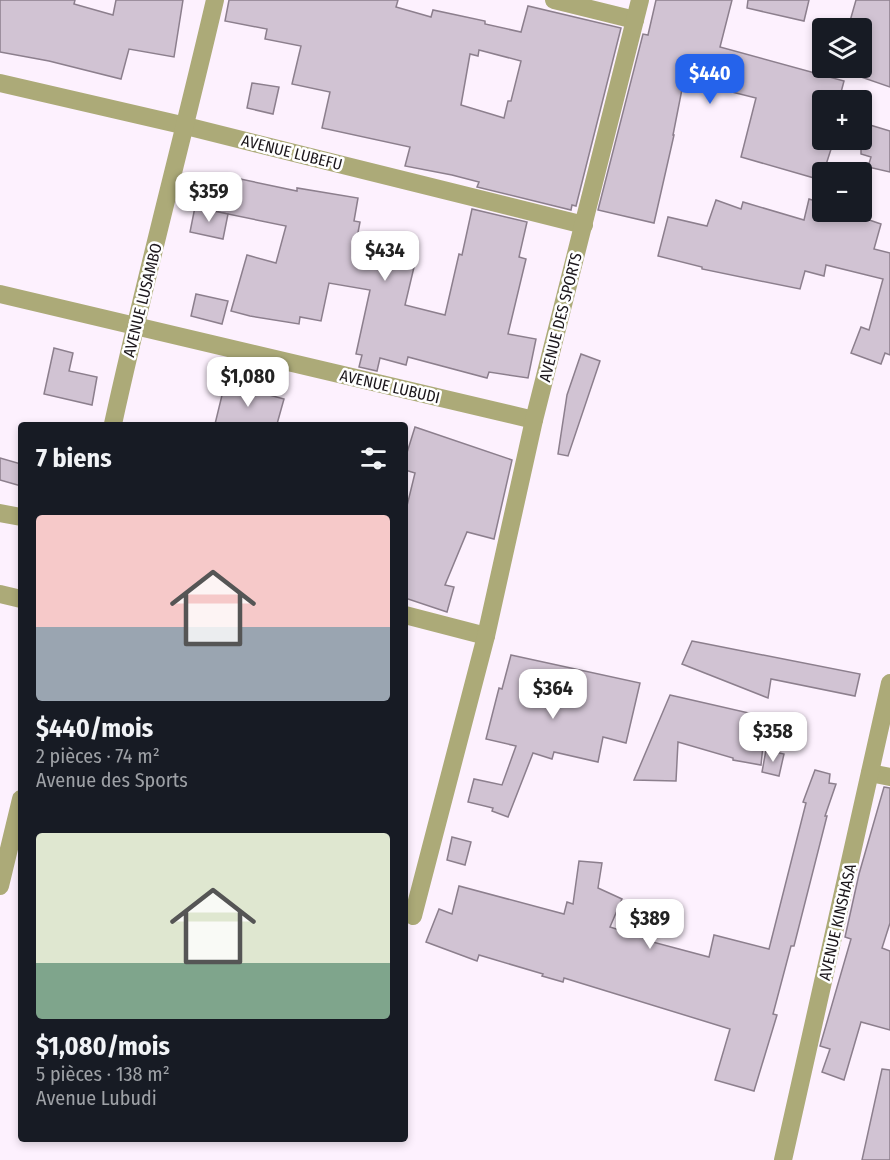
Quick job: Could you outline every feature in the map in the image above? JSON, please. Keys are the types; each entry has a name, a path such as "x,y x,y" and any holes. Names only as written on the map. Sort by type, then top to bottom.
{"street":[{"name":"AVENUE LUSAMBO","path":"113,422 215,0"},
{"path":"554,0 634,20"},
{"name":"AVENUE DES SPORTS","path":"413,916 486,636 534,420 640,0"},
{"name":"AVENUE LUBEFU","path":"0,83 186,126 584,225"},
{"name":"AVENUE LUBUDI","path":"0,294 534,420"},
{"path":"0,513 18,516"},
{"path":"0,594 18,598"},
{"path":"408,616 486,636"},
{"name":"AVENUE KINSHASA","path":"783,1160 890,683"},
{"path":"870,772 890,777"},
{"path":"0,886 8,818 18,803"}],"building":[{"path":"0,0 75,0 74,4 113,15 116,0 183,0 174,57 129,49 121,79 49,61 0,52"},
{"path":"229,0 398,0 396,7 431,17 433,10 485,21 485,24 521,32 528,6 621,28 576,206 572,205 571,210 477,187 479,182 405,166 410,147 322,128 330,92 292,84 301,46 265,39 267,29 225,21","holes":["479,50 521,61 511,101 508,101 504,118 461,105 470,54 478,56"]},
{"path":"656,0 732,0 720,47 812,72 812,78 833,78 844,81 842,90 812,90 812,150 831,150 827,162 812,162 812,177 741,157 756,98 708,86 707,90 683,84 654,223 598,210 643,34 648,35"},
{"path":"748,0 809,0 804,21 747,8"},
{"path":"856,0 890,0 890,87 864,78 872,78 872,18 851,18"},
{"path":"252,83 279,87 273,114 247,108"},
{"path":"872,126 890,131 890,172 872,168 872,162 870,162 871,157 861,154 861,150 872,150"},
{"path":"226,176 297,191 297,188 358,198 354,221 360,222 355,248 415,263 405,305 445,315 472,209 527,222 519,257 526,259 508,334 536,339 528,378 489,372 487,378 408,357 406,365 380,358 377,371 359,367 362,355 356,354 370,290 329,283 321,321 300,317 299,324 231,311 247,255 276,263 286,226 218,212"},
{"path":"809,199 812,200 812,222 872,221 881,224 874,249 890,253 890,355 885,353 881,364 851,353 861,327 869,330 883,279 826,265 824,276 805,271 800,289 702,269 702,267 658,256 668,217 707,226 716,200 741,209 743,202 804,220"},
{"path":"195,207 228,214 223,239 190,232"},
{"path":"196,294 228,301 222,324 191,316"},
{"path":"54,348 73,353 69,371 97,377 92,405 44,394"},
{"path":"581,354 600,361 568,456 558,454 567,395"},
{"path":"224,387 239,391 240,387 284,399 278,422 215,422"},
{"path":"415,427 512,460 494,539 467,532 445,585 454,587 447,612 408,599 408,502 415,473 408,471 408,449"},
{"path":"0,458 18,463 18,485 0,480"},
{"path":"692,641 860,674 855,696 771,679 768,698 682,664"},
{"path":"511,655 640,683 626,743 603,737 598,762 554,752 552,759 533,753 508,817 492,811 493,808 468,802 474,779 502,785 516,746 486,739 499,688 502,689"},
{"path":"670,695 766,717 761,765 733,760 733,758 678,742 676,781 634,780"},
{"path":"766,750 784,754 779,776 762,772"},
{"path":"815,770 830,774 829,783 836,784 825,816 827,816 794,946 791,946 773,1014 777,1015 754,1091 715,1080 730,1029 564,978 563,982 542,976 543,974 479,955 477,961 426,942 439,909 452,914 459,886 564,914 567,902 573,904 579,861 602,863 598,888 622,899 610,927 645,938 645,940 709,957 714,935 769,949 806,803 803,802"},
{"path":"884,787 890,788 890,923 882,948 890,951 890,1030 861,1022 844,1080 822,1072 830,1049 820,1046 851,939 845,937 859,874"},
{"path":"452,837 471,842 465,865 447,860"},
{"path":"882,1069 890,1070 890,1160 862,1160"}]}
